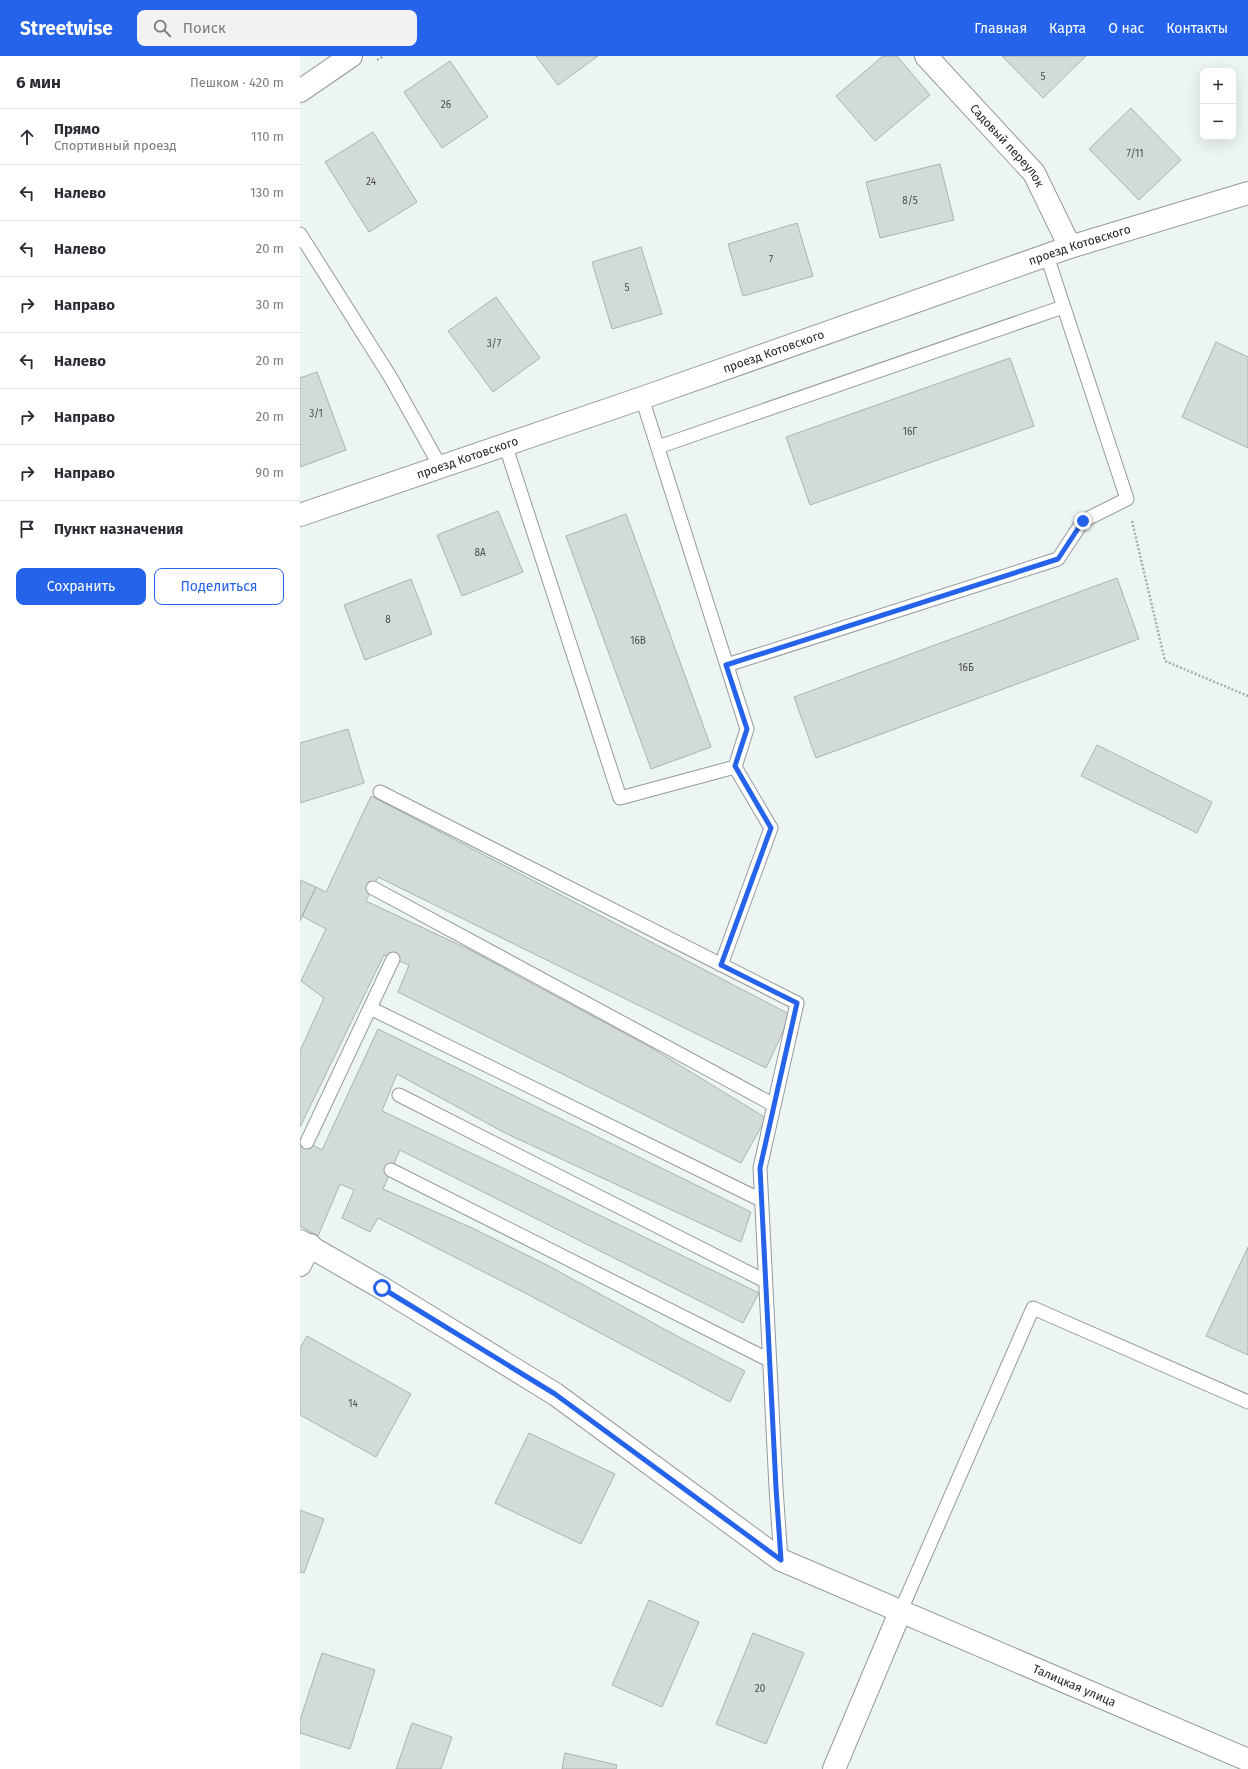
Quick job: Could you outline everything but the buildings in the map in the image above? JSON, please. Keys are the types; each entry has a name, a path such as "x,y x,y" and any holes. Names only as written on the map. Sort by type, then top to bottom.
{"street":[{"path":"300,91 351,56"},
{"name":"Садовый переулок","path":"926,56 1034,173 1070,248"},
{"name":"проезд Котовского","path":"300,515 642,398 1070,248 1248,193"},
{"path":"300,1265 305,1243"},
{"name":"Талицкая улица","path":"305,1243 382,1288 555,1394 781,1560 901,1610 1248,1760"},
{"path":"834,1769 901,1610"}],"lane":[{"path":"300,234 391,378 440,466"},
{"path":"726,665 1058,559 1083,521 1127,500 1047,256"},
{"path":"658,447 1063,307"},
{"path":"642,398 747,729 735,766 771,828 721,965"},
{"path":"505,444 620,798 735,766"},
{"path":"380,792 797,1003 760,1168 769,1360 781,1560"},
{"path":"373,888 774,1105"},
{"path":"307,1142 393,959"},
{"path":"370,1008 761,1200"},
{"path":"399,1095 765,1281"},
{"path":"391,1170 769,1360"},
{"path":"901,1610 1033,1308 1248,1402"}],"path":[{"path":"1127,500 1166,661 1248,696"}],"route":[{"path":"382,1288 555,1394 781,1560 760,1168 797,1003 721,965 771,828 735,766 747,729 726,665 1058,559 1083,521"}]}
